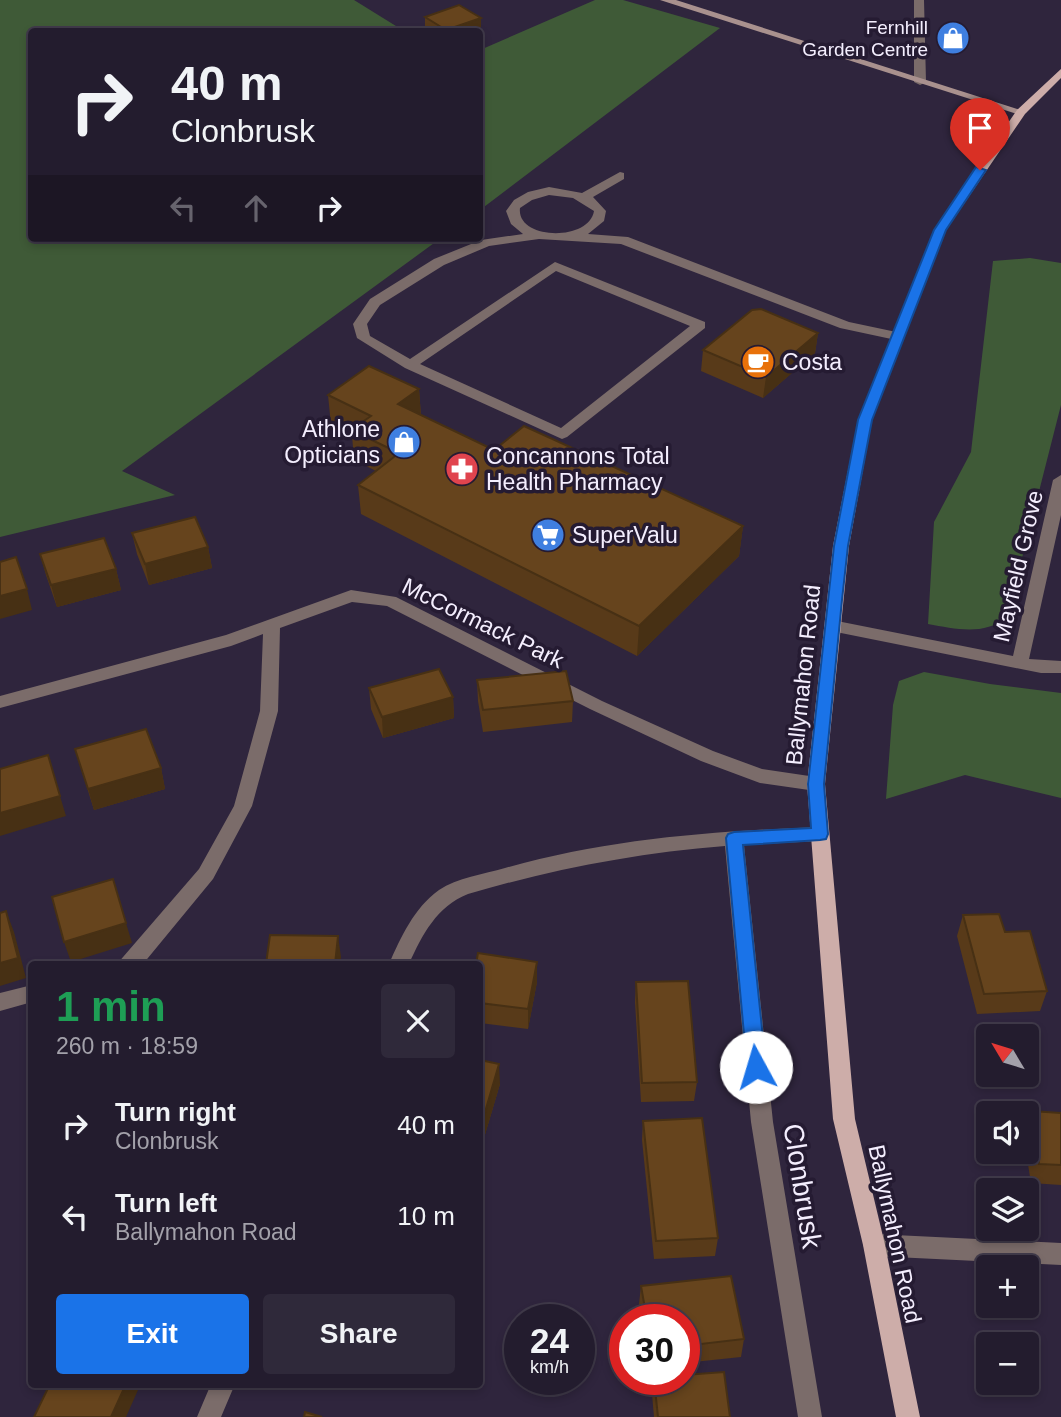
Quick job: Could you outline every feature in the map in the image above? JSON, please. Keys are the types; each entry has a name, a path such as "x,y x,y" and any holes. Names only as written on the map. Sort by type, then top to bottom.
{"main road":[{"name":"Ballymahon Road","path":"908,1417 874,1245 844,1119 816,784 841,546 865,420 940,230 1021,113 1061,72"}],"street":[{"path":"665,0 1021,113"},
{"path":"919,0 919,82"},
{"path":"584,197 620,176"},
{"path":"486,243 513,219 515,204 535,193 564,191 584,197 596,205 599,213 623,240"},
{"path":"567,236 590,228 597,221 599,213"},
{"path":"513,219 527,231 539,235"},
{"path":"410,365 555,266 700,325 562,434 410,365 364,338 360,324 375,302 403,283 439,262 486,243 539,235 623,240 845,326 896,336"},
{"name":"Mayfield Grove","path":"1020,662 1061,480"},
{"name":"McCormack Park","path":"0,702 272,627 321,605 351,596 390,601 596,705 707,756 760,776 816,784"},
{"name":"Mayfield Grove","path":"832,626 1020,662 1061,667"},
{"path":"134,961 206,874 243,806 269,711 272,627"},
{"path":"400,961 416,926 450,893 558,861 637,848 734,838 820,834"},
{"name":"Clonbrusk","path":"734,838 762,1122 810,1417"},
{"path":"0,1002 28,994"},
{"path":"874,1245 1061,1254"},
{"path":"209,1417 221,1388"}],"green space":[{"path":"0,0 354,0 399,28 28,28 28,242 436,242 122,471 175,495 0,537"},
{"path":"595,0 623,0 720,28 483,208 483,49"},
{"path":"1030,258 1061,263 1061,405 1007,617 989,627 979,629 928,624 934,522 971,452 993,261"},
{"path":"924,672 1061,693 1061,798 965,775 886,799 893,705 899,681"}],"building":[{"path":"459,5 481,18 452,28 443,28 425,17"},
{"path":"761,309 818,333 766,377 703,350 752,310"},
{"name":"SuperValu","path":"369,366 419,389 398,404 494,450 524,426 743,526 639,626 358,485 399,453 351,430 371,416 328,395"},
{"path":"195,517 208,547 145,564 132,533"},
{"path":"104,538 116,569 51,585 40,554"},
{"path":"16,557 27,589 0,596 0,562"},
{"path":"439,669 453,697 382,717 369,688"},
{"path":"566,671 573,701 483,710 477,680"},
{"path":"146,729 161,768 88,789 75,749"},
{"path":"48,755 60,796 0,813 0,769"},
{"path":"113,879 126,923 64,942 52,897"},
{"path":"6,911 18,958 0,963 0,913"},
{"path":"999,914 1005,932 1030,931 1047,991 984,994 963,915"},
{"path":"270,935 338,936 335,961 266,961"},
{"path":"478,953 537,962 528,1009 483,1003 483,961 477,961"},
{"path":"688,981 697,1082 642,1083 636,982"},
{"path":"483,1061 499,1064 483,1119"},
{"path":"1039,1112 1061,1113 1061,1165 1039,1164"},
{"path":"702,1118 718,1238 656,1241 643,1121"},
{"path":"731,1276 744,1339 700,1344 700,1304 644,1304 641,1286"},
{"path":"724,1372 730,1417 658,1417 656,1395 700,1395 700,1374"},
{"path":"48,1388 124,1388 111,1417 34,1417"},
{"path":"305,1412 322,1417 304,1417"}],"place":[{"name":"Fernhill Garden Centre","path":"953,38"},
{"name":"Costa","path":"758,362"},
{"name":"Athlone Opticians","path":"404,442"},
{"name":"Concannons Total Health Pharmacy","path":"462,469"},
{"name":"SuperValu","path":"548,535"}],"route":[{"path":"756,1067 734,838 820,834 816,784 835,600 841,546 865,420 940,230 980,170"}]}
